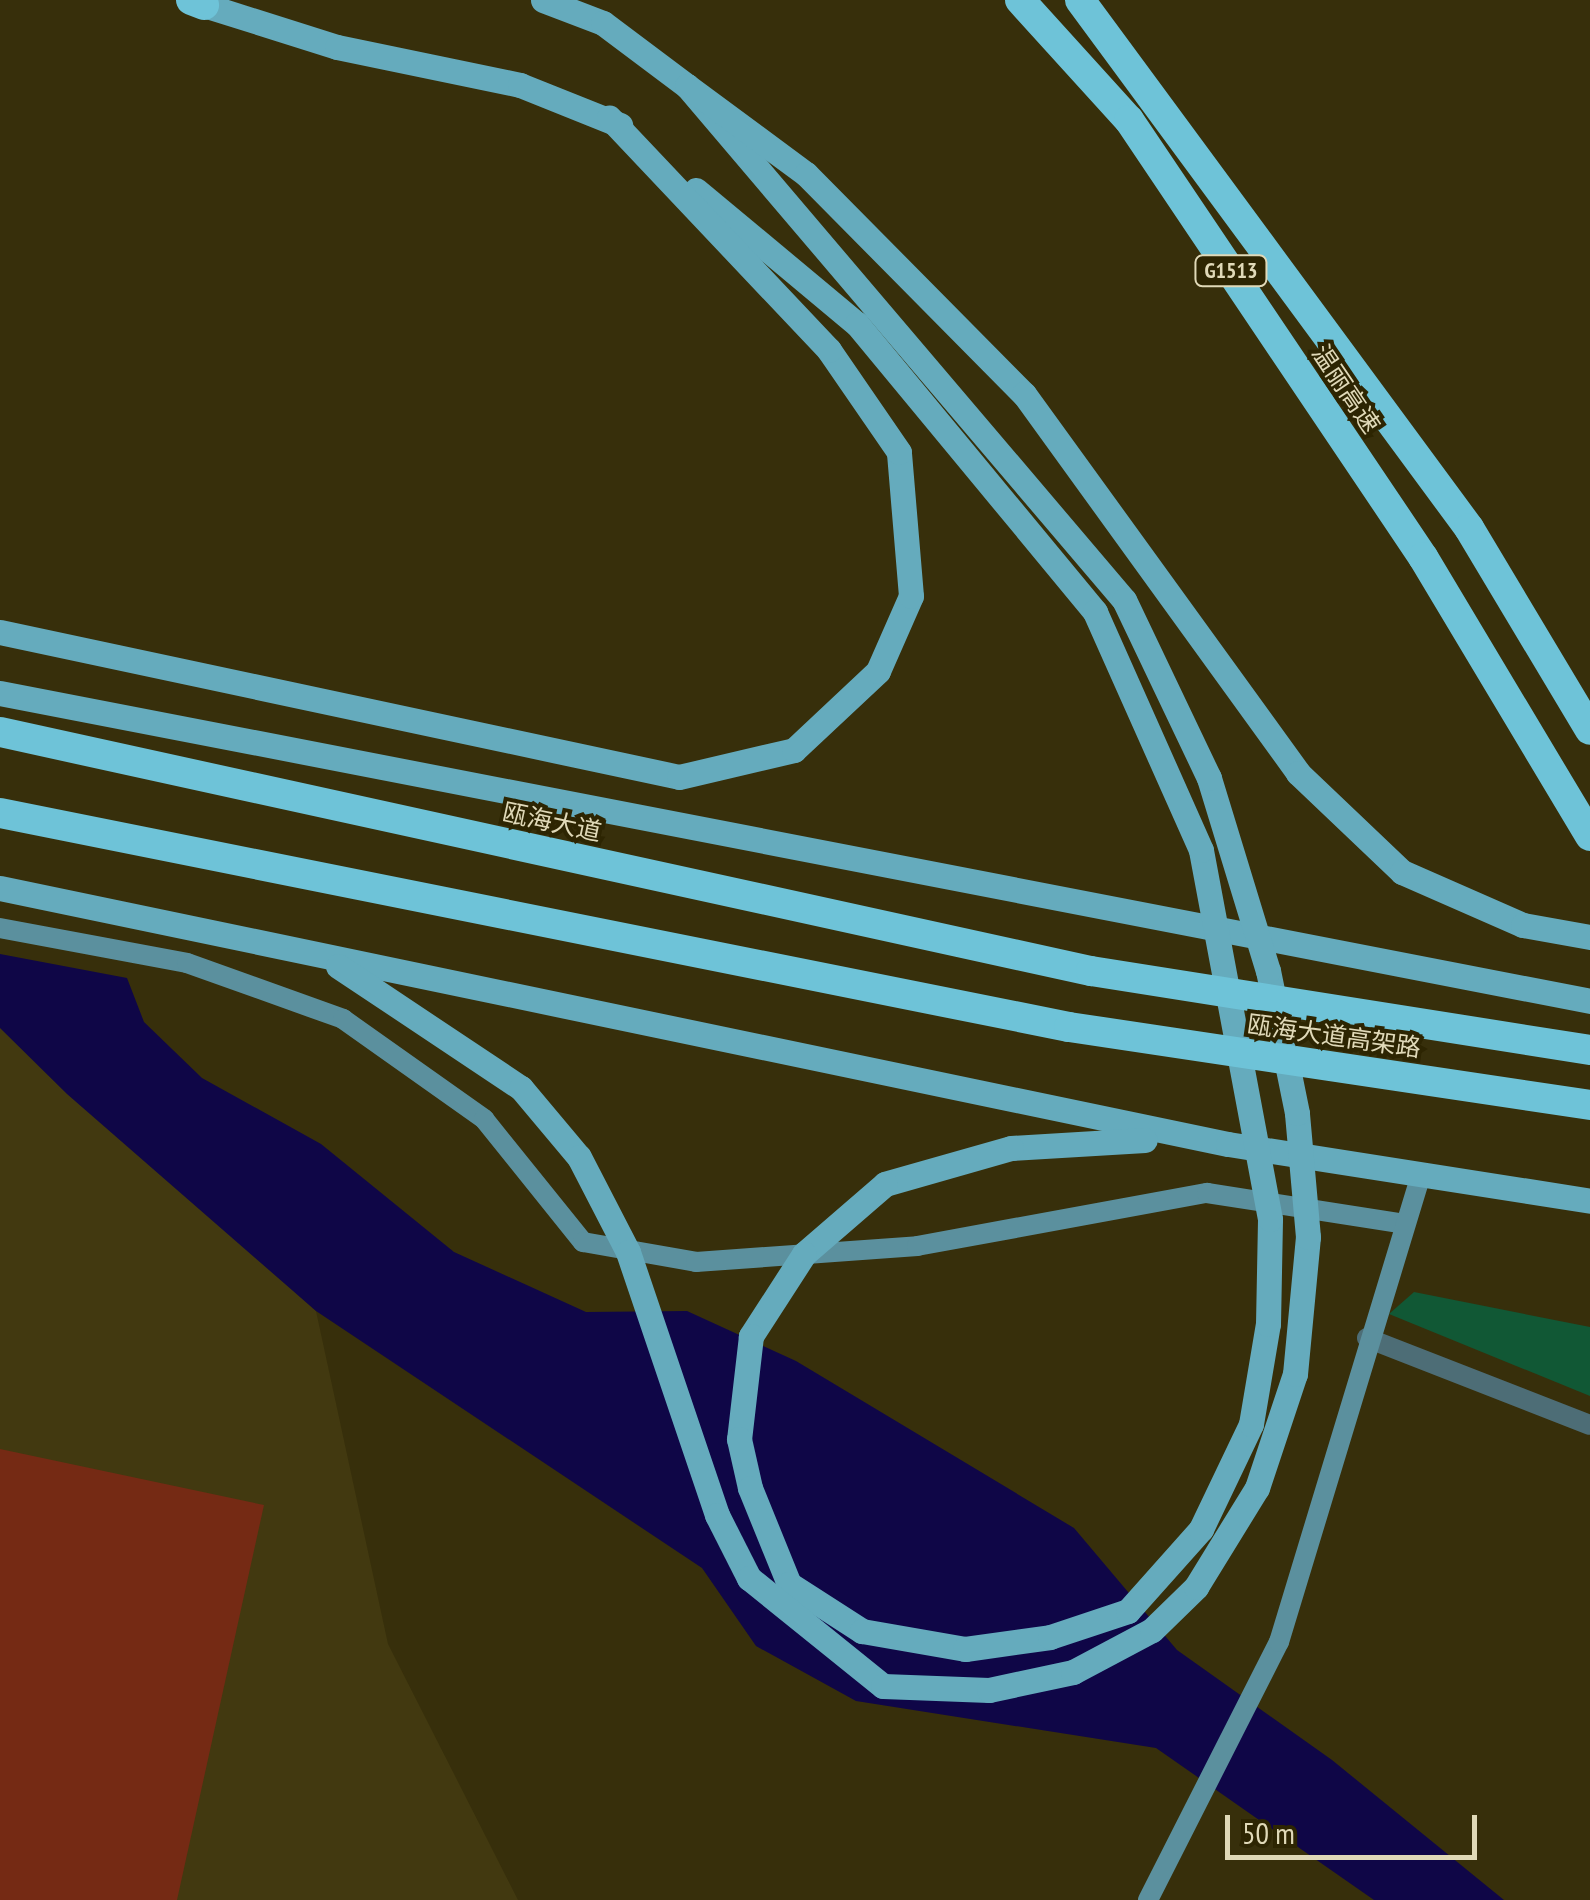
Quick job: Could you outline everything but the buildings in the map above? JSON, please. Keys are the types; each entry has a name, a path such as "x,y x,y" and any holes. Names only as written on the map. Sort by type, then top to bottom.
{"highway":[{"name":"温丽高速","path":"1020,0 1129,120 1423,557 1590,836"},
{"name":"温丽高速","path":"1080,0 1469,528 1590,730"},
{"name":"瓯海大道","path":"0,732 1091,971"},
{"name":"瓯海大道高架路","path":"0,814 1069,1027 1590,1104"},
{"name":"瓯海大道高架路","path":"1091,971 1590,1046"}],"main road":[{"path":"543,0 604,23 806,174 1024,394 1298,773 1389,860 1523,925 1590,937"},
{"path":"197,2 610,116 856,324 1095,612 1204,869 1270,1219 1268,1324 1251,1424 1201,1529 1128,1610 1050,1637 964,1649 862,1631 789,1584 750,1488 739,1438 751,1336 804,1254 885,1184 1011,1148 1083,1138 1228,1144"},
{"path":"316,954 414,1010 520,1088 579,1157 628,1252 716,1515 749,1578 883,1686 989,1690 1073,1672 1152,1630 1196,1586 1257,1488 1295,1374 1308,1237 1297,1113 1268,971 1209,778 1124,600 687,86"},
{"path":"0,632 679,777 794,750 878,671 912,596 899,452 829,350 610,116"},
{"path":"0,693 1590,1002"},
{"path":"0,888 1228,1144 1590,1200"}],"street":[{"path":"0,928 187,963 343,1020 484,1120 583,1242 696,1262 899,1247 1208,1193 1405,1224"},
{"path":"1148,1900 1278,1642 1367,1338 1421,1175"},
{"path":"1367,1338 1590,1425"}],"shaded area":[{"path":"0,954 127,978 144,1022 202,1078 321,1144 454,1252 586,1312 687,1311 796,1361 1074,1528 1177,1650 1332,1760 1504,1900 1374,1900 1156,1748 856,1701 756,1646 702,1568 316,1311 67,1094 0,1028"},
{"path":"0,1022 316,1311 388,1644 518,1900 0,1900"}],"green space":[{"path":"1414,1292 1590,1327 1590,1396 1389,1314"}]}
